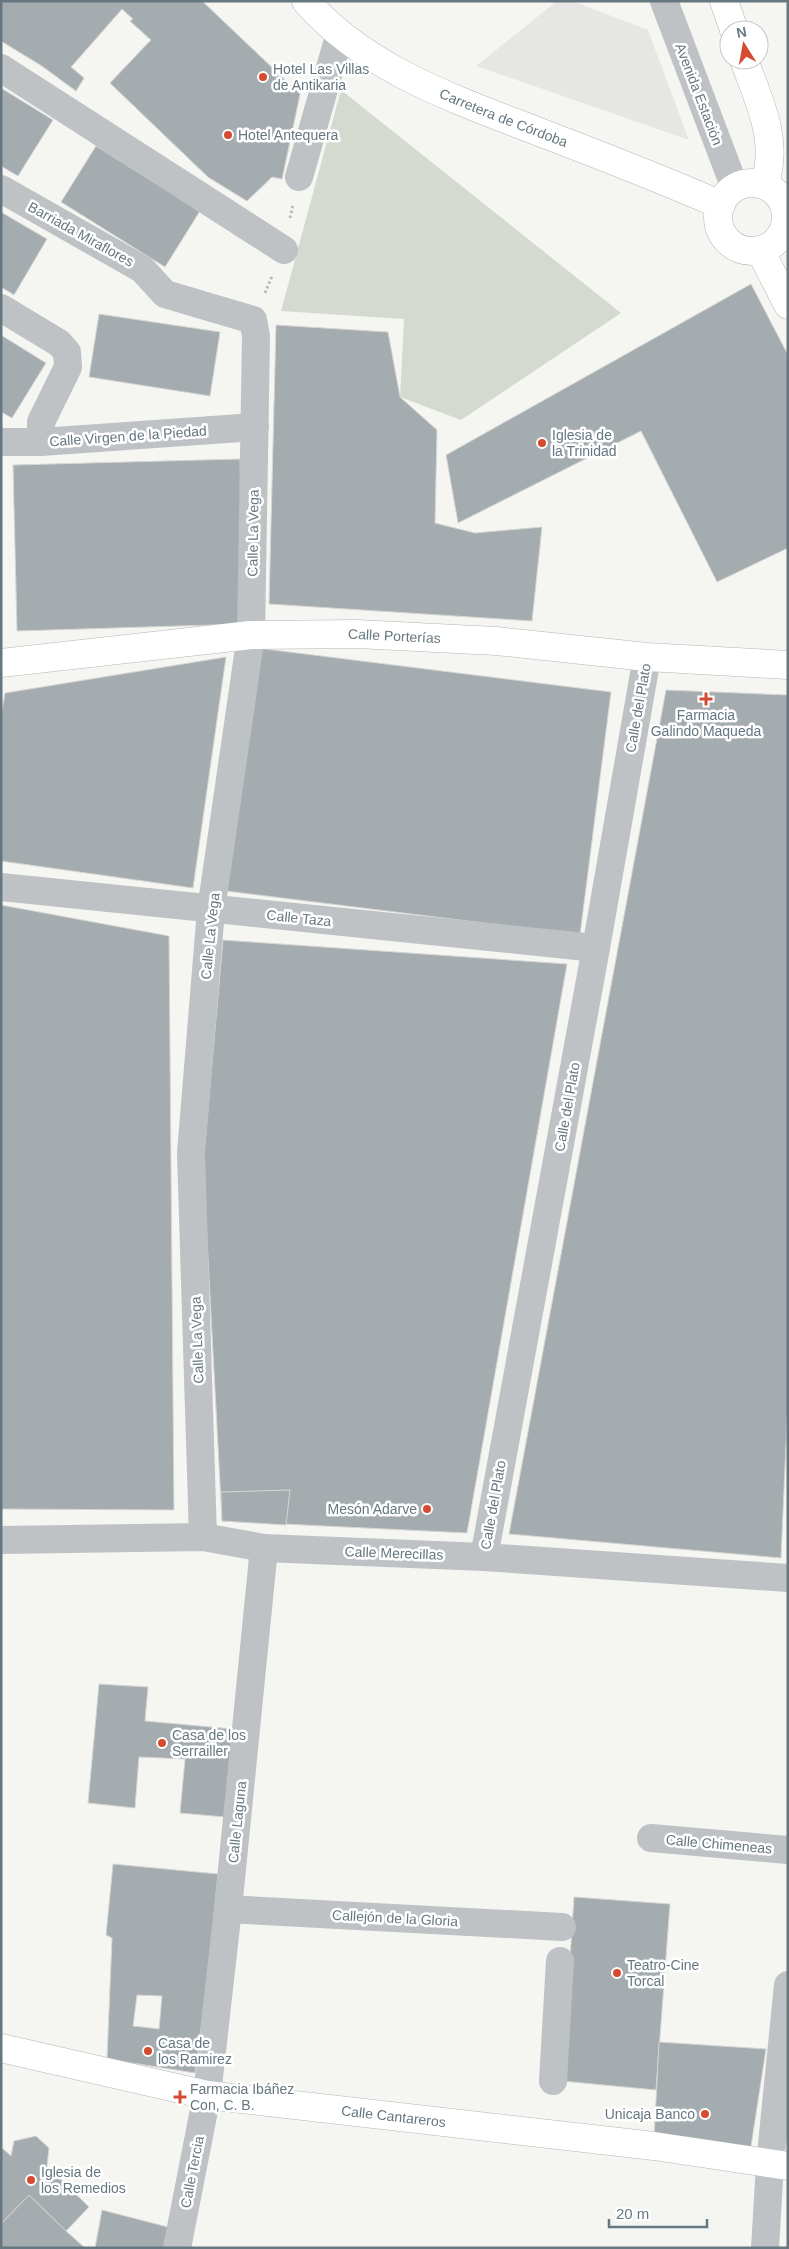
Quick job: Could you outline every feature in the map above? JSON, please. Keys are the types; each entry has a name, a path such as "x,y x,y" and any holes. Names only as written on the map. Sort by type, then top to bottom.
{"street":[{"name":"Carretera de Córdoba","path":"306,1 340,33 373,58 467,104 728,196"},
{"name":"Avenida Estación","path":"664,1 728,196"},
{"path":"724,1 731,20"},
{"path":"299,177 340,33"},
{"path":"1,68 284,250"},
{"path":"747,70 768,129 771,153 769,172 764,185"},
{"path":"754,183 764,185 780,197 786,218 784,228 778,238 760,250 740,249 724,236 718,217 728,196 754,183"},
{"name":"Barriada Miraflores","path":"1,189 142,268 165,294 253,320 256,336"},
{"path":"760,250 788,305"},
{"path":"1,308 59,343 67,352 68,367 41,422 41,442"},
{"name":"Calle La Vega","path":"203,1537 191,1153 211,910 251,635 256,336"},
{"name":"Calle Virgen de la Piedad","path":"1,442 41,442 254,426"},
{"name":"Calle Porterías","path":"1,663 251,635 367,634 496,641 647,656 788,665"},
{"name":"Calle del Plato","path":"484,1556 596,948 647,656"},
{"name":"Calle Taza","path":"1,887 596,948"},
{"name":"Calle Merecillas","path":"1,1540 203,1537 264,1548 484,1556 788,1578"},
{"name":"Calle Laguna","path":"207,2096 228,1909 264,1548"},
{"name":"Calle Chimeneas","path":"650,1838 788,1850"},
{"name":"Callejón de la Gloria","path":"228,1909 562,1928"},
{"path":"553,2081 560,1961"},
{"path":"765,2248 779,2165 788,1985"},
{"name":"Calle Cantareros","path":"1,2048 207,2096 615,2141 779,2165"},
{"name":"Calle Tercia","path":"177,2248 207,2096"}],"shaded area":[{"path":"557,1 572,1 648,30 689,140 476,66"},
{"path":"341,90 621,313 461,420 400,397 404,319 281,311"}],"building":[{"name":"Hotel Antequera","path":"1,1 202,1 300,94 282,179 272,177 247,201 208,177 110,83 151,40 130,21 133,19 122,9 71,67 84,78 76,91 42,66 1,41","holes":["214,77 231,92 217,107 201,90","253,110 264,121 265,130 256,140 238,125"]},
{"name":"Hotel Antequera","path":"1,1 202,1 300,94 282,179 272,177 247,201 208,177 110,83 151,40 130,21 133,19 122,9 71,67 84,78 76,91 42,66 1,41"},
{"path":"1,88 53,120 18,176 1,166"},
{"path":"96,146 200,211 165,267 61,202"},
{"path":"1,212 47,239 14,295 1,287"},
{"name":"Iglesia de la Trinidad","path":"751,284 788,355 788,548 717,582 641,431 458,523 446,455"},
{"path":"99,314 220,332 210,396 89,377"},
{"path":"276,325 388,332 400,397 437,430 435,523 475,533 542,527 532,621 269,604"},
{"path":"1,335 46,363 12,418 1,412"},
{"path":"240,459 244,624 17,631 13,465"},
{"path":"257,648 611,692 580,935 226,891"},
{"path":"226,657 193,888 1,861 1,717 5,693"},
{"path":"666,690 788,695 788,1399 781,1558 509,1534"},
{"path":"1,905 169,936 174,1510 1,1509"},
{"path":"223,940 567,964 467,1533 222,1521 203,1165"},
{"path":"290,1490 286,1525 222,1521 221,1492"},
{"name":"Casa de los Serrailler","path":"99,1684 148,1687 145,1721 233,1729 225,1817 180,1813 185,1759 139,1757 135,1808 88,1803"},
{"path":"113,1864 218,1874 210,1962 195,2073 107,2059 112,1938 106,1935","holes":["137,1995 162,1996 159,2029 133,2026"]},
{"name":"Teatro-Cine Torcal","path":"574,1897 670,1904 656,2090 562,2081"},
{"name":"Unicaja Banco","path":"659,2042 766,2049 750,2153 654,2139"},
{"name":"Iglesia de los Remedios","path":"36,2136 49,2148 47,2166 89,2207 66,2231 29,2195 1,2224 1,2147 11,2156 14,2141"},
{"path":"29,2195 85,2248 1,2248 1,2224"},
{"path":"102,2210 168,2227 165,2248 95,2248"}],"place":[{"name":"Hotel Las Villas de Antikaria","path":"263,77"},
{"name":"Hotel Antequera","path":"228,135"},
{"name":"Iglesia de la Trinidad","path":"542,443"},
{"name":"Farmacia Galindo Maqueda","path":"706,699"},
{"name":"Mesón Adarve","path":"427,1509"},
{"name":"Casa de los Serrailler","path":"162,1743"},
{"name":"Teatro-Cine Torcal","path":"617,1973"},
{"name":"Casa de los Ramirez","path":"148,2051"},
{"name":"Farmacia Ibáñez Con, C. B.","path":"180,2097"},
{"name":"Unicaja Banco","path":"705,2114"},
{"name":"Iglesia de los Remedios","path":"31,2180"}]}
